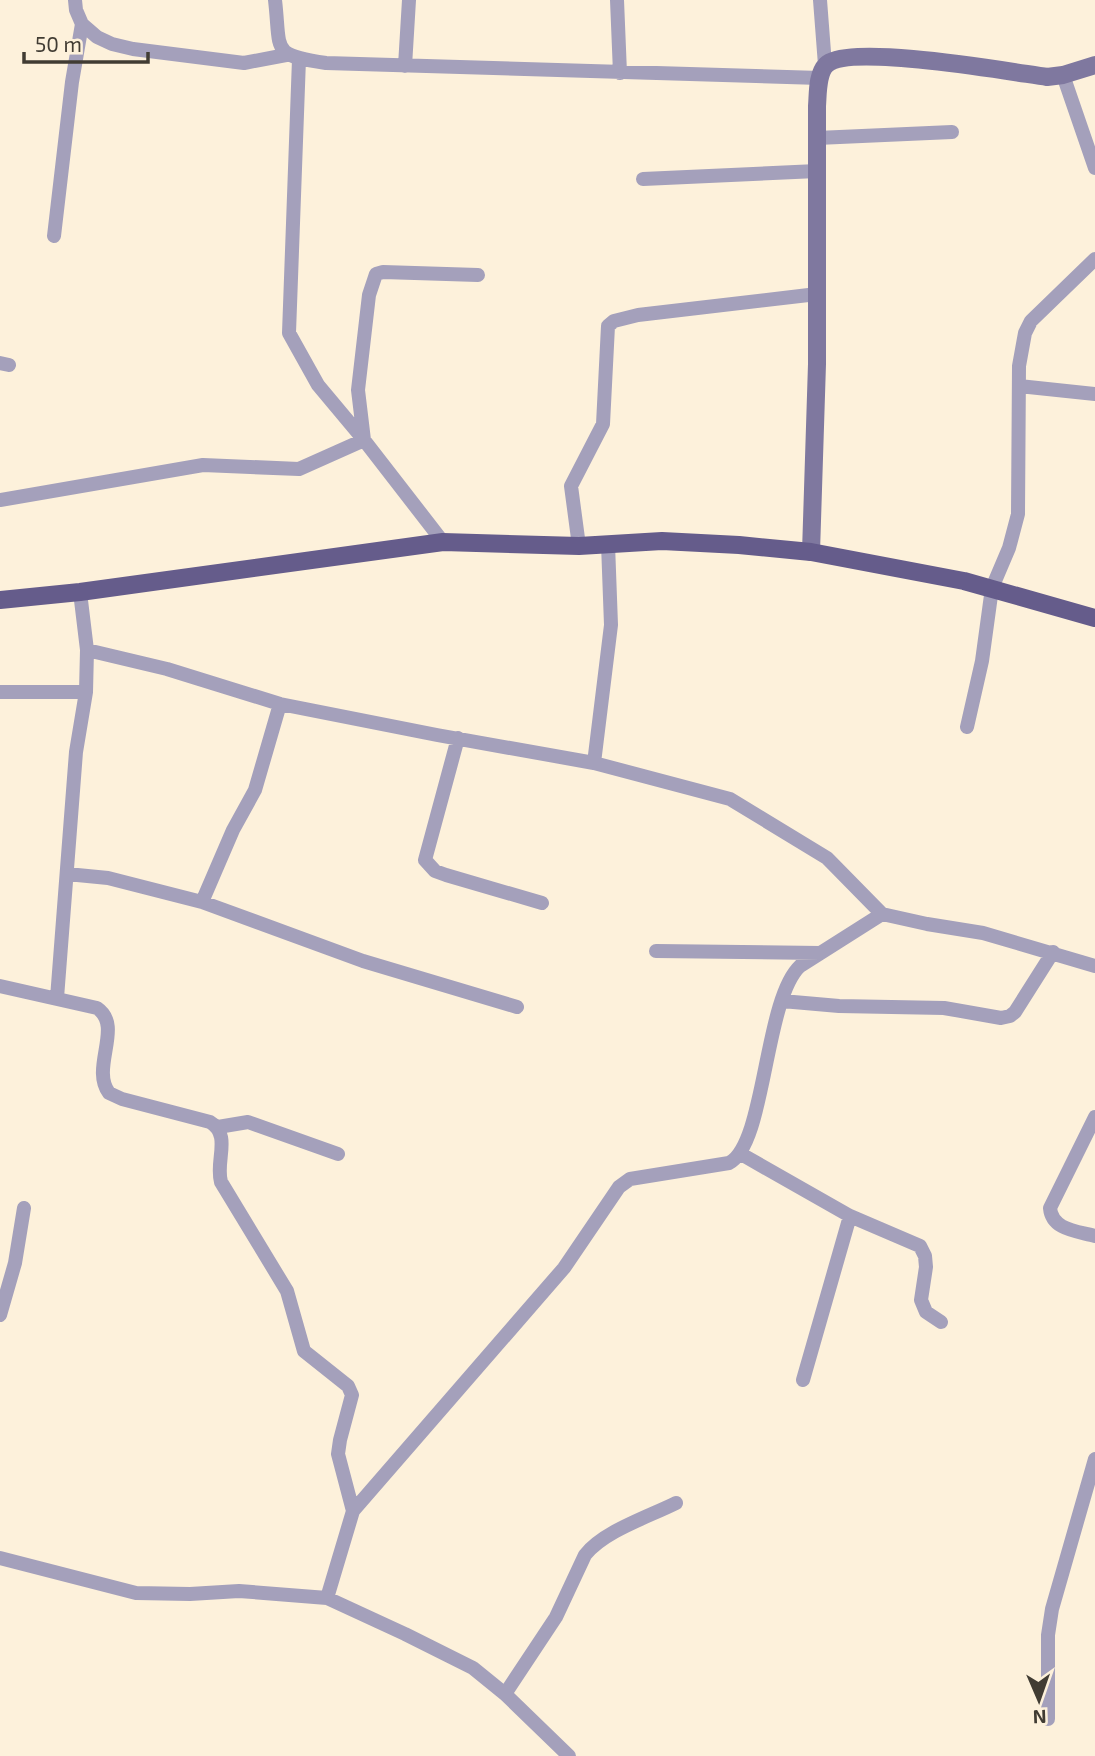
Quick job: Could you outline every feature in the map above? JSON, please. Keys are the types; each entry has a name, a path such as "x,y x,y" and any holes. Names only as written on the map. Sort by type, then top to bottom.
{"main road":[{"path":"0,600 80,592 443,542 579,546 662,541 811,552 964,580 1095,618"}],"street":[{"path":"75,0 82,24 97,37 133,49 244,63 292,57 326,63 620,73 822,72 837,59 853,56 906,58 1047,77 1095,65"},
{"path":"275,0 280,48 292,57"},
{"path":"405,66 409,0"},
{"path":"617,0 620,73"},
{"path":"811,552 817,294 817,138 822,72 820,0"},
{"path":"54,236 72,82 82,24"},
{"path":"292,57 289,333 318,385 443,542"},
{"path":"1063,75 1095,168"},
{"path":"817,138 952,132"},
{"path":"643,179 817,171"},
{"path":"967,726 982,661 992,588 1009,548 1018,514 1020,354 1025,333 1031,321 1095,259"},
{"path":"364,440 358,390 369,295 376,274 478,275"},
{"path":"579,546 571,486 603,424 608,326 614,321 638,315 817,294"},
{"path":"1019,386 1095,394"},
{"path":"0,500 203,465 299,469 364,440"},
{"path":"594,762 611,625 608,544"},
{"path":"57,998 76,752 86,692 87,650 80,592"},
{"path":"87,650 167,669 280,704 594,762 730,799 827,858 882,914 927,925 983,933 1095,966"},
{"path":"0,692 86,692"},
{"path":"202,902 233,830 255,789 280,704"},
{"path":"458,738 425,860 435,871 446,876 542,903"},
{"path":"67,874 108,878 202,902 363,961 517,1007"},
{"path":"327,1598 353,1511 564,1268 619,1187 630,1179 729,1163 741,1154 791,974 882,914"},
{"path":"656,951 822,953"},
{"path":"782,1000 839,1006 919,1006 1002,1018 1016,1012 1053,952"},
{"path":"0,986 57,998 104,1012 108,1028 101,1076 109,1093 122,1099 210,1122 218,1127 222,1133 219,1166 221,1182 287,1291 304,1351 348,1385 352,1395 338,1454 353,1511"},
{"path":"1095,1117 1050,1208 1051,1217 1061,1227 1095,1236"},
{"path":"218,1127 239,1122 258,1124 338,1154"},
{"path":"741,1154 850,1216 920,1246 926,1267 922,1306 940,1322"},
{"path":"0,1315 15,1262 24,1208"},
{"path":"803,1380 850,1216"},
{"path":"1048,1719 1048,1635 1052,1609 1095,1459"},
{"path":"505,1694 556,1617 591,1547 605,1537 676,1503"},
{"path":"0,1558 136,1593 239,1591 327,1598 405,1633 473,1668 505,1694 569,1756"}]}
